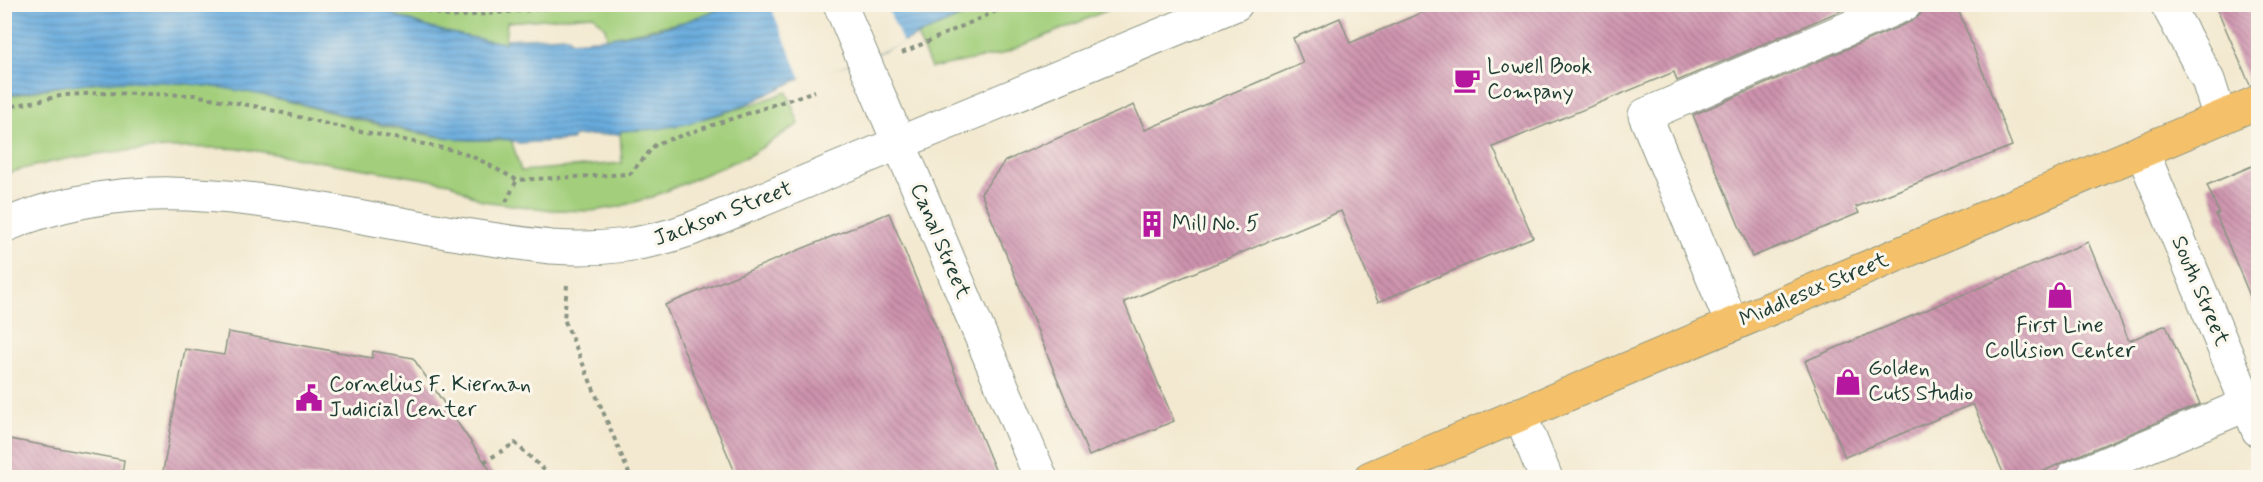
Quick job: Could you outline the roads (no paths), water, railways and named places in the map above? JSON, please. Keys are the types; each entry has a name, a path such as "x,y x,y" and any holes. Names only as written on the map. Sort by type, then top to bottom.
{"main road":[{"name":"Middlesex Street","path":"1370,477 2259,102"}],"street":[{"name":"Canal Street","path":"840,4 1041,477"},
{"name":"Jackson Street","path":"4,226 36,214 85,202 137,195 207,194 243,197 527,244 583,249 643,244 691,229 1236,4"},
{"path":"1732,324 1646,115 1905,4"},
{"path":"2167,4 2208,80 2220,118"},
{"name":"South Street","path":"2142,151 2253,417"},
{"path":"1520,414 1546,477"},
{"path":"2072,477 2253,417"}],"water":[{"path":"5,5 375,5 405,19 438,30 505,43 506,39 567,36 572,41 607,38 658,29 729,5 989,5 863,59 801,78 743,106 686,124 657,129 621,131 620,134 574,136 572,140 518,143 507,140 469,140 441,136 381,124 274,97 190,84 97,82 35,90 5,97"}],"place":[{"name":"Lowell Book Company","path":"1467,80"},
{"name":"Mill No. 5","path":"1152,224"},
{"name":"First Line Collision Center","path":"2060,295"},
{"name":"Golden Cuts Studio","path":"1848,382"},
{"name":"Cornelius F. Kiernan Judicial Center","path":"309,398"}]}
